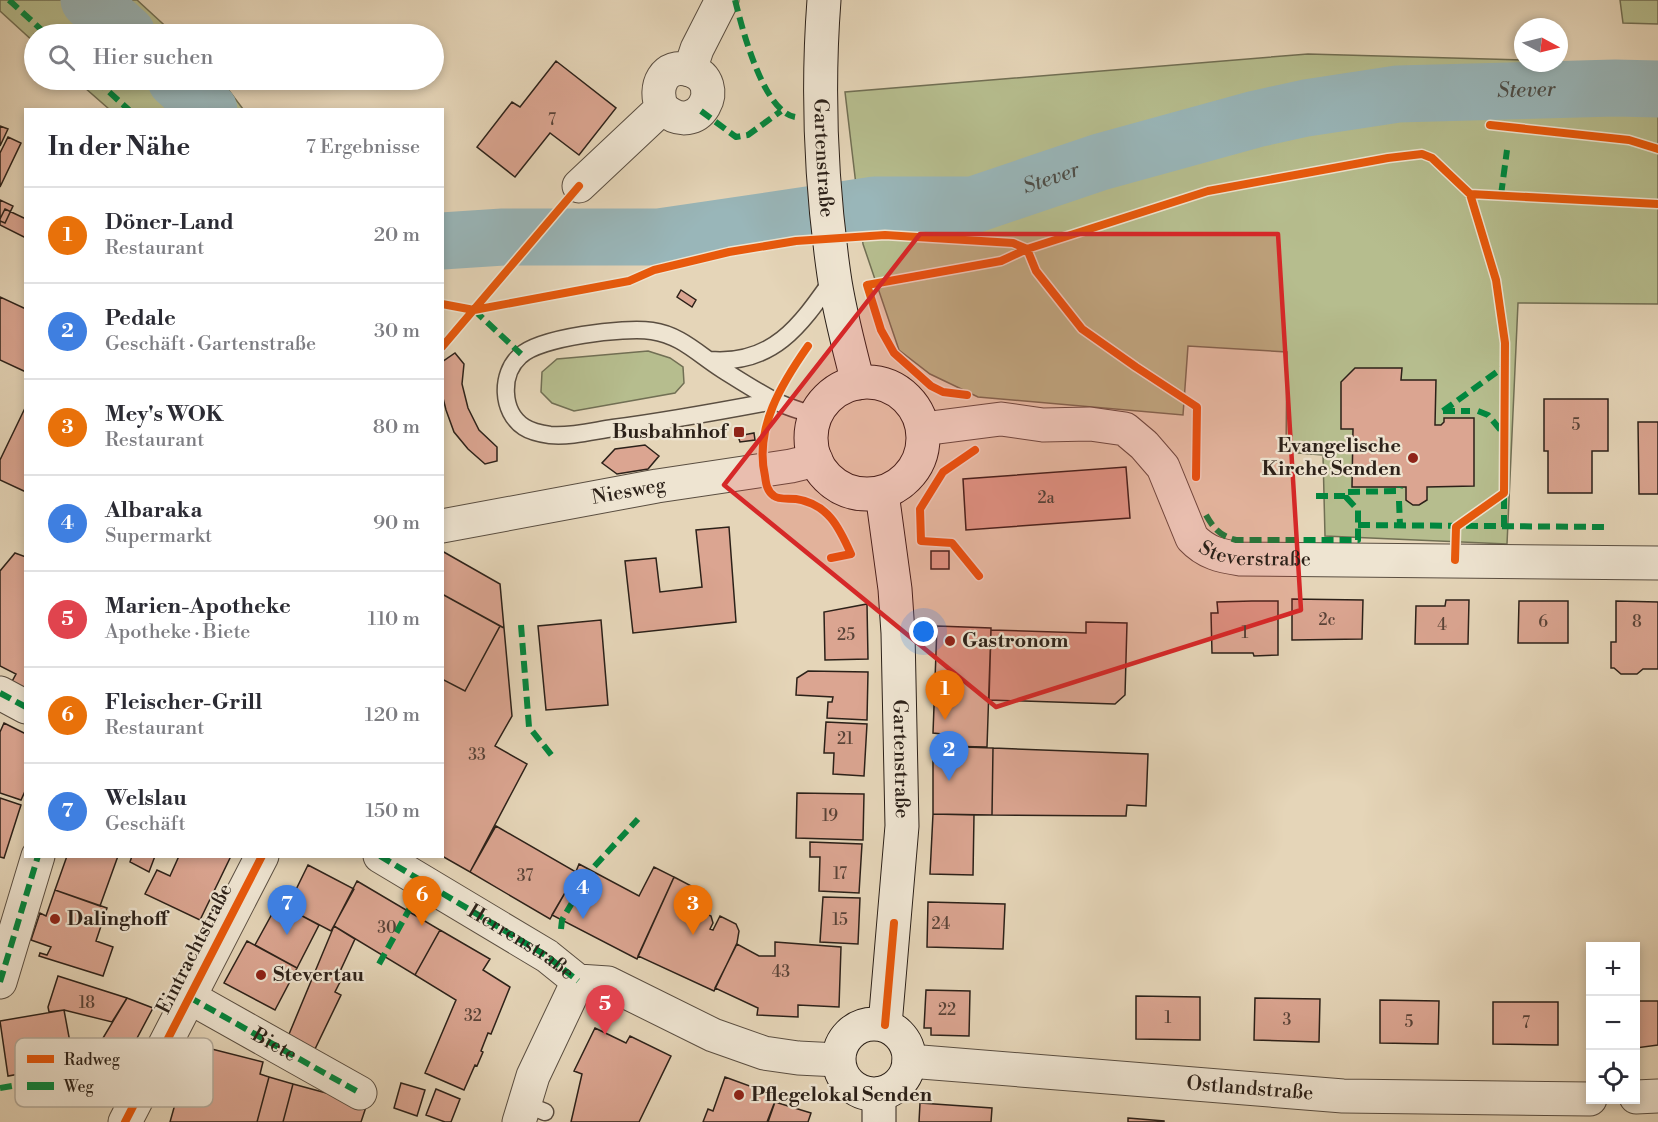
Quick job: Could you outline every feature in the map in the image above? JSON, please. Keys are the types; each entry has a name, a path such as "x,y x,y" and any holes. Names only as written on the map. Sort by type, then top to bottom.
{"street":[{"path":"579,186 663,108 658,98 659,86 664,76 674,69 690,70 697,49 722,0"},
{"name":"Gartenstraße","path":"824,0 820,57 824,180 833,270 858,383"},
{"path":"858,383 881,384 900,393 916,409 923,429 922,450 914,469 901,484 882,493 862,494 843,489 826,477 816,460 812,447 816,416 824,402 840,389 858,383"},
{"name":"Steverstraße","path":"923,429 1001,419 1043,425 1090,424 1125,429 1144,445 1163,467 1192,538 1217,556 1240,559 1658,563"},
{"name":"Niesweg","path":"444,526 657,486 791,466 816,460"},
{"name":"Gartenstraße","path":"882,493 895,589 898,633 902,826 885,1025"},
{"path":"0,693 24,706"},
{"path":"0,982 37,858"},
{"name":"Eintrachtstraße","path":"168,1038 261,858"},
{"name":"Herrenstraße","path":"383,858 547,957 578,981 608,983 713,1035 764,1053 838,1060"},
{"path":"530,1113 533,1076 578,981"},
{"name":"Biete","path":"189,997 360,1093"},
{"path":"871,1023 885,1025 895,1030 903,1039 908,1049 909,1061 900,1083 890,1090 879,1108 867,1093 847,1082 838,1060 847,1035 858,1027 871,1023"},
{"name":"Ostlandstraße","path":"909,1061 1343,1096 1586,1099"},
{"path":"1640,1097 1658,1096"},
{"name":"Eintrachtstraße","path":"125,1122 133,1107"}],"lane":[{"path":"709,360 731,361 759,353 782,340 796,329 833,270"},
{"path":"774,401 655,422 581,433 550,435 524,428 508,410 506,388 511,366 522,354 550,342 624,331 652,331 682,340 774,401 816,416"}],"highlighted area":[{"path":"920,234 1278,234 1301,610 996,707 724,485"}],"green space":[{"path":"0,0 137,0 163,24 24,24 24,33 0,11"},
{"path":"1620,0 1658,0 1658,24 1623,23"},
{"path":"1308,54 1514,60 1514,72 1568,72 1568,62 1658,64 1658,304 1518,303 1507,544 1325,536 1323,455 1286,452 1287,352 1188,346 1183,415 978,397 930,374 899,350 863,244 845,92"},
{"path":"87,90 229,90 242,108 108,108"},
{"path":"648,351 670,358 683,367 684,383 675,393 574,411 552,403 541,392 542,372 557,359"}],"building":[{"path":"556,61 616,108 579,155 550,133 515,177 477,147 512,102 520,107"},
{"path":"0,126 8,129 0,146"},
{"path":"8,137 21,143 0,187 0,153"},
{"path":"0,200 13,206 5,223 0,221"},
{"path":"5,209 24,218 24,237 0,225"},
{"path":"681,290 696,300 692,307 677,297"},
{"path":"0,297 24,308 24,371 0,360"},
{"path":"455,353 464,364 462,384 468,408 479,430 497,447 497,461 485,464 454,432 444,402 444,361"},
{"name":"Evangelische Kirche Senden","path":"1355,368 1402,368 1401,380 1436,380 1435,425 1441,425 1444,418 1474,418 1474,486 1427,487 1427,500 1419,505 1413,505 1406,500 1406,487 1352,487 1353,429 1341,429 1341,382"},
{"path":"1544,399 1608,399 1608,451 1592,451 1592,493 1548,493 1548,451 1544,451"},
{"path":"24,410 24,491 0,480 0,460"},
{"path":"1638,422 1658,422 1658,494 1639,494"},
{"path":"754,433 755,440 740,442 738,436"},
{"path":"645,445 659,456 648,469 617,474 602,463 615,449"},
{"path":"1126,467 1130,518 966,530 963,479"},
{"path":"729,527 736,622 633,633 625,561 656,558 660,592 702,587 696,530"},
{"path":"931,551 949,551 949,569 931,569"},
{"path":"444,552 500,584 504,628 444,595"},
{"path":"15,553 24,556 24,694 9,687 16,674 0,666 0,571"},
{"path":"444,595 500,626 465,691 444,680"},
{"path":"1292,599 1363,600 1362,639 1292,640"},
{"path":"1446,600 1469,600 1468,644 1415,644 1416,606 1445,606"},
{"path":"1278,601 1278,655 1212,653 1211,613 1218,613 1217,602"},
{"path":"1519,601 1568,601 1568,643 1518,643"},
{"path":"1616,601 1658,602 1658,669 1643,669 1637,674 1621,674 1611,668 1611,642 1616,642"},
{"path":"867,604 868,659 825,660 824,612"},
{"path":"601,620 608,705 546,710 538,626"},
{"path":"1086,622 1127,623 1125,695 1115,704 989,700 991,630 1086,633"},
{"path":"500,626 504,628 512,716 495,746 527,764 470,872 444,857 444,680 465,691"},
{"path":"937,626 991,628 987,747 941,746 942,734 933,733"},
{"path":"808,671 868,672 867,720 827,718 828,702 832,702 833,697 796,695 797,678"},
{"path":"826,722 867,724 864,776 833,774 834,753 824,753"},
{"path":"4,723 24,733 24,793 21,800 0,793 0,732"},
{"path":"933,746 993,748 992,815 933,814"},
{"path":"993,748 1148,754 1146,806 1127,805 1126,816 992,815"},
{"path":"797,793 864,794 863,840 796,838"},
{"path":"0,798 21,805 4,858 0,857"},
{"path":"933,814 974,815 973,875 930,874"},
{"path":"496,826 576,872 550,919 470,872"},
{"path":"810,842 862,844 859,893 819,891 820,857 810,857"},
{"path":"66,858 117,858 100,906 55,890"},
{"path":"131,858 154,858 149,872 130,862"},
{"path":"178,858 230,858 200,920 145,894 157,870 170,876"},
{"path":"579,864 639,896 654,867 674,877 637,959 552,915"},
{"path":"308,865 354,889 331,931 287,908"},
{"path":"674,877 699,890 687,919 690,920 694,913 700,911 711,916 713,923 710,929 713,930 720,916 736,924 739,931 737,943 714,991 638,956"},
{"path":"357,881 440,930 415,975 334,926"},
{"path":"55,890 107,908 96,941 113,947 103,976 39,956 40,953 47,955 51,947 31,940 40,913 46,916"},
{"path":"823,897 860,898 858,944 820,942"},
{"path":"928,902 1005,904 1003,949 927,947"},
{"path":"278,903 319,925 297,968 255,945"},
{"path":"334,926 355,939 337,978 341,980 335,992 341,995 315,1049 287,1039"},
{"path":"440,930 490,959 483,970 510,987 491,1034 488,1033 477,1066 475,1065 464,1090 425,1073 456,1000 415,975"},
{"name":"Stevertau","path":"247,941 297,968 275,1010 224,983"},
{"path":"775,942 841,947 839,1007 798,1005 798,1017 757,1015 758,1008 715,988 737,944 759,956 775,956"},
{"path":"58,976 127,998 112,1022 64,1010 49,1012 48,1007"},
{"path":"926,990 970,991 969,1036 931,1035 931,1028 924,1028"},
{"path":"1136,996 1200,997 1200,1040 1136,1039"},
{"path":"127,998 153,1008 137,1038 103,1038"},
{"path":"1255,998 1320,999 1319,1042 1254,1040"},
{"path":"1380,1000 1439,1001 1438,1044 1380,1043"},
{"path":"1640,1001 1658,1001 1658,1045 1640,1047"},
{"path":"1493,1002 1558,1002 1558,1045 1493,1044"},
{"path":"64,1010 69,1038 15,1038 15,1075 8,1076 0,1021"},
{"path":"595,1028 626,1043 630,1036 671,1056 639,1122 571,1122 582,1074 574,1071"},
{"path":"213,1049 263,1062 260,1074 269,1077 257,1122 170,1122 174,1107 213,1107"},
{"path":"269,1077 293,1084 283,1122 257,1122"},
{"path":"725,1077 777,1096 767,1122 703,1122 708,1109 713,1111"},
{"path":"401,1083 425,1090 417,1116 394,1108"},
{"path":"293,1084 367,1104 361,1122 283,1122"},
{"path":"436,1089 460,1099 451,1122 426,1115"},
{"path":"775,1102 811,1113 808,1122 768,1122"},
{"path":"920,1103 992,1108 991,1122 919,1122"},
{"path":"1128,1118 1164,1121 1164,1122 1128,1122"}],"waterway":[{"name":"Stever","path":"89,0 116,24"},
{"name":"Stever","path":"444,241 503,237 659,237 875,205 973,205 1100,162 1256,119 1306,108 1398,94 1615,88 1658,89"},
{"name":"Stever","path":"187,90 207,108"}],"marked path":[{"path":"9,0 35,24"},
{"path":"735,0 749,48 764,85 773,100 784,111 795,117"},
{"path":"107,90 127,108"},
{"path":"701,111 736,137 748,135 781,111"},
{"path":"1501,195 1507,150"},
{"path":"474,310 521,354"},
{"path":"1443,411 1505,366"},
{"path":"1443,411 1470,411"},
{"path":"1478,411 1488,415 1504,434"},
{"path":"1316,496 1345,496 1345,492 1399,491 1400,487"},
{"path":"1504,493 1504,527"},
{"path":"1206,515 1218,531 1236,540 1358,540 1358,510 1345,496"},
{"path":"1399,501 1400,525"},
{"path":"1358,525 1607,527"},
{"path":"521,625 529,727 553,757"},
{"path":"0,693 24,706"},
{"path":"561,929 562,920 591,870 638,819"},
{"path":"0,982 37,858"},
{"path":"383,858 547,956 578,981"},
{"path":"379,964 410,908"},
{"path":"189,997 360,1093"},
{"path":"0,1088 15,1086"}],"cycle path":[{"path":"1490,125 1629,140 1658,149"},
{"path":"967,395 943,392 931,386 894,353 881,330 867,285 1001,261 1027,249 1208,191 1388,158 1422,154 1432,158 1470,194 1658,204"},
{"path":"444,345 579,186"},
{"path":"1455,560 1456,527 1504,493 1505,343 1496,280 1470,194"},
{"path":"444,304 474,310 629,281 654,270 729,252 796,241 885,235 1013,243 1027,249 1036,271 1082,329 1197,407 1196,477"},
{"path":"808,346 789,375 773,407 763,441 763,458 766,485 772,494 779,498 796,499 816,506 824,511 837,526 851,554 831,558"},
{"path":"975,450 943,472 920,509 921,541 952,543 979,576"},
{"path":"168,1038 261,858"},
{"path":"885,1025 894,923"},
{"path":"125,1122 133,1107"}],"place":[{"name":"Busbahnhof","path":"739,432"},
{"name":"Evangelische Kirche Senden","path":"1413,458"},
{"name":"Gastronom","path":"950,641"},
{"name":"Döner-Land","path":"945,720"},
{"name":"Pedale","path":"949,781"},
{"name":"Dalinghoff","path":"55,919"},
{"name":"Albaraka","path":"583,919"},
{"name":"Fleischer-Grill","path":"422,926"},
{"name":"Welslau","path":"287,935"},
{"name":"Mey's WOK","path":"693,935"},
{"name":"Stevertau","path":"261,975"},
{"name":"Marien-Apotheke","path":"605,1035"},
{"name":"Pflegelokal Senden","path":"739,1095"}]}
